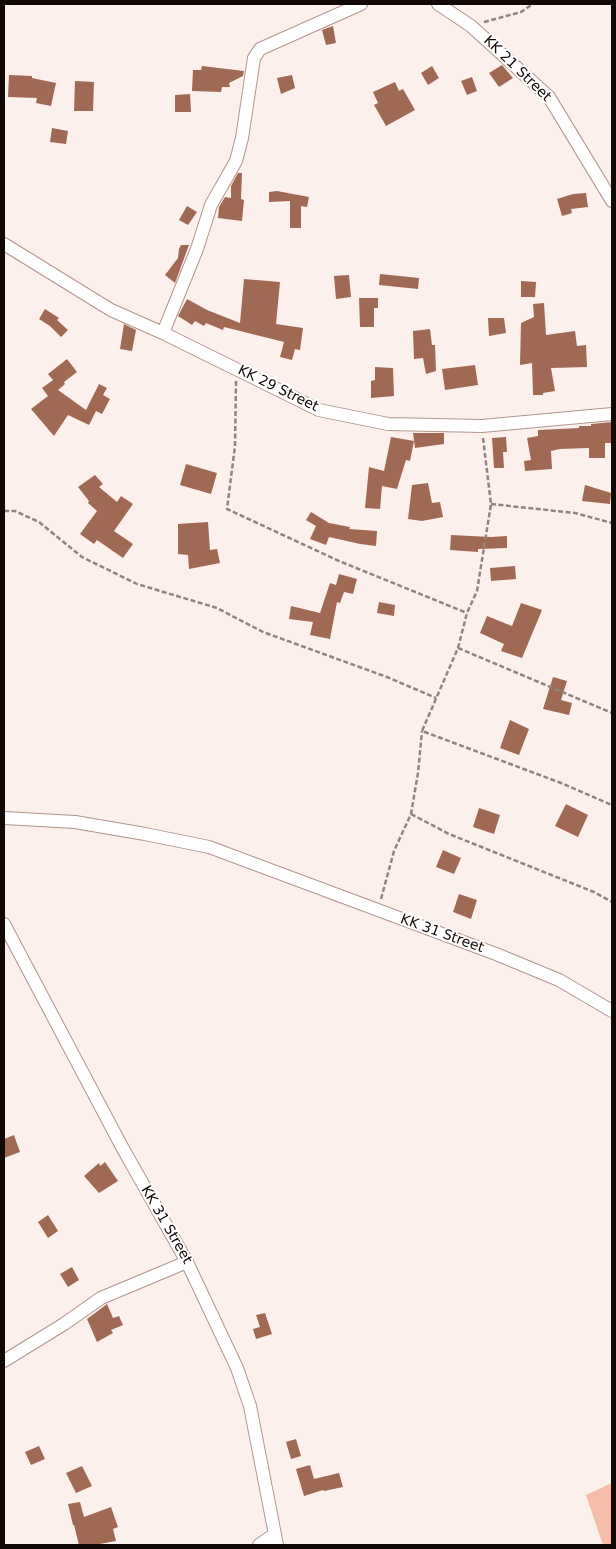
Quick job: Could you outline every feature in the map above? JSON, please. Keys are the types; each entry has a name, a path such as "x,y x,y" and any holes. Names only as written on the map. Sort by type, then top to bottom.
{"street":[{"path":"163,333 197,249 211,205 236,161 242,138 254,58 260,49 361,4"},
{"name":"KK 21 Street","path":"438,4 471,26 549,98 612,201"},
{"name":"KK 29 Street","path":"4,244 111,310 163,333 319,410 388,424 482,426 612,414"},
{"name":"KK 31 Street","path":"4,818 76,822 209,847 496,954 559,980 612,1011"},
{"name":"KK 31 Street","path":"4,924 122,1147 188,1262 238,1368 250,1406 276,1539"},
{"path":"4,1361 64,1324 101,1298 188,1262"},
{"path":"259,1545 276,1539"}],"path":[{"path":"471,26 521,12 533,4"},
{"path":"236,369 235,446 227,509 339,560 467,613"},
{"path":"378,910 394,851 411,814 418,773 422,731 458,648 467,613 477,591 490,504 482,426"},
{"path":"490,504 575,513 612,523"},
{"path":"4,511 15,511 39,522 82,557 137,584 217,608 263,632 387,677 436,698"},
{"path":"458,648 612,713"},
{"path":"422,731 561,783 612,805"},
{"path":"411,814 449,834 594,892 612,902"}],"shaded area":[{"path":"612,1483 612,1545 603,1545 586,1495"}],"building":[{"path":"333,26 336,43 326,45 322,30"},
{"path":"502,65 513,78 499,87 489,73"},
{"path":"202,66 244,71 243,76 229,83 230,87 222,87 221,92 192,91 193,70 201,70"},
{"path":"432,66 439,78 428,85 421,73"},
{"path":"9,75 32,76 32,78 56,83 51,106 36,103 37,98 8,97"},
{"path":"292,75 295,88 281,94 277,78"},
{"path":"472,77 477,91 467,95 461,81"},
{"path":"75,81 94,82 93,111 74,111"},
{"path":"395,82 399,91 403,89 415,110 386,126 374,105 378,103 373,92"},
{"path":"190,94 191,112 175,112 175,95"},
{"path":"52,128 68,131 66,144 50,142"},
{"path":"238,173 242,173 241,199 244,200 242,221 218,218 219,207 225,197 231,198 231,186"},
{"path":"277,191 309,197 307,207 301,206 301,228 290,228 290,201 269,202 269,192"},
{"path":"586,193 588,207 571,209 572,213 562,216 557,199 573,194"},
{"path":"187,206 197,212 188,225 179,220"},
{"path":"181,245 189,245 175,283 165,275 178,258"},
{"path":"380,274 419,278 418,289 379,285"},
{"path":"349,275 351,297 336,299 334,276"},
{"path":"244,279 280,282 276,324 303,328 300,350 295,349 292,360 280,357 284,342 224,327 223,330 206,323 204,326 195,321 192,325 178,316 187,299 207,310 240,323"},
{"path":"521,281 536,282 535,297 521,297"},
{"path":"359,298 378,298 378,308 374,308 374,327 360,327"},
{"path":"544,303 546,335 575,331 577,346 586,345 587,367 551,368 555,391 543,393 543,395 533,395 532,363 520,365 521,323 534,317 533,304"},
{"path":"45,309 59,318 57,320 68,330 61,337 50,326 39,319"},
{"path":"488,318 504,318 506,333 489,336"},
{"path":"124,324 136,330 132,351 120,349"},
{"path":"430,329 432,345 435,345 436,371 426,374 423,358 414,359 413,331"},
{"path":"67,359 77,372 64,382 65,384 58,390 86,410 99,384 107,388 103,395 110,399 102,414 96,411 89,425 68,415 54,436 31,409 48,396 42,388 53,380 48,374"},
{"path":"475,365 478,385 445,390 442,369"},
{"path":"375,367 393,368 394,396 371,398 371,381 375,380"},
{"path":"612,422 612,443 605,443 605,458 589,458 589,448 560,449 551,451 552,469 525,471 524,461 531,460 527,438 538,436 538,430 579,428 579,426"},
{"path":"413,433 444,433 444,444 415,448"},
{"path":"391,437 414,441 410,461 406,460 397,489 382,486 380,509 365,508 369,467 384,471"},
{"path":"506,437 507,452 503,452 504,468 494,468 492,438"},
{"path":"186,464 217,473 211,494 180,485"},
{"path":"95,475 103,484 99,487 117,502 121,496 133,504 114,531 133,544 123,558 97,540 94,544 80,534 97,511 88,503 89,501 78,487"},
{"path":"428,483 432,503 440,502 443,517 422,521 408,519 412,485"},
{"path":"585,485 611,493 610,504 582,501"},
{"path":"311,512 329,523 350,527 349,529 377,531 376,546 329,537 326,545 310,539 316,526 306,520"},
{"path":"208,522 210,550 217,549 220,563 189,569 188,555 178,554 178,524"},
{"path":"451,535 507,536 507,548 478,549 478,552 450,550"},
{"path":"515,566 516,579 491,581 490,568"},
{"path":"339,574 357,579 353,594 344,592 340,603 337,602 330,639 310,635 313,622 289,619 291,606 320,613 330,583 336,585"},
{"path":"379,602 395,605 394,616 377,613"},
{"path":"521,603 542,610 522,658 501,651 504,644 480,633 487,616 512,626"},
{"path":"553,677 567,681 561,700 572,703 569,715 543,709"},
{"path":"510,720 529,729 519,755 500,748"},
{"path":"566,804 588,815 578,837 555,826"},
{"path":"479,808 500,815 494,834 473,827"},
{"path":"443,850 461,858 454,874 436,867"},
{"path":"459,894 477,900 471,919 453,912"},
{"path":"14,1135 20,1152 4,1158 4,1139"},
{"path":"105,1162 118,1181 99,1193 84,1176 99,1163 100,1166"},
{"path":"48,1215 58,1231 48,1238 38,1222"},
{"path":"72,1267 79,1280 68,1287 60,1274"},
{"path":"107,1304 113,1318 119,1316 123,1325 111,1330 113,1333 97,1342 87,1319"},
{"path":"265,1313 272,1334 256,1339 253,1329 260,1327 256,1315"},
{"path":"296,1439 301,1456 291,1459 286,1442"},
{"path":"39,1446 45,1459 31,1465 25,1452"},
{"path":"310,1465 314,1479 339,1473 343,1487 323,1490 304,1496 296,1469"},
{"path":"82,1466 92,1486 76,1493 66,1473"},
{"path":"80,1502 84,1517 111,1507 118,1527 113,1529 116,1541 94,1545 79,1545 68,1504"}]}
